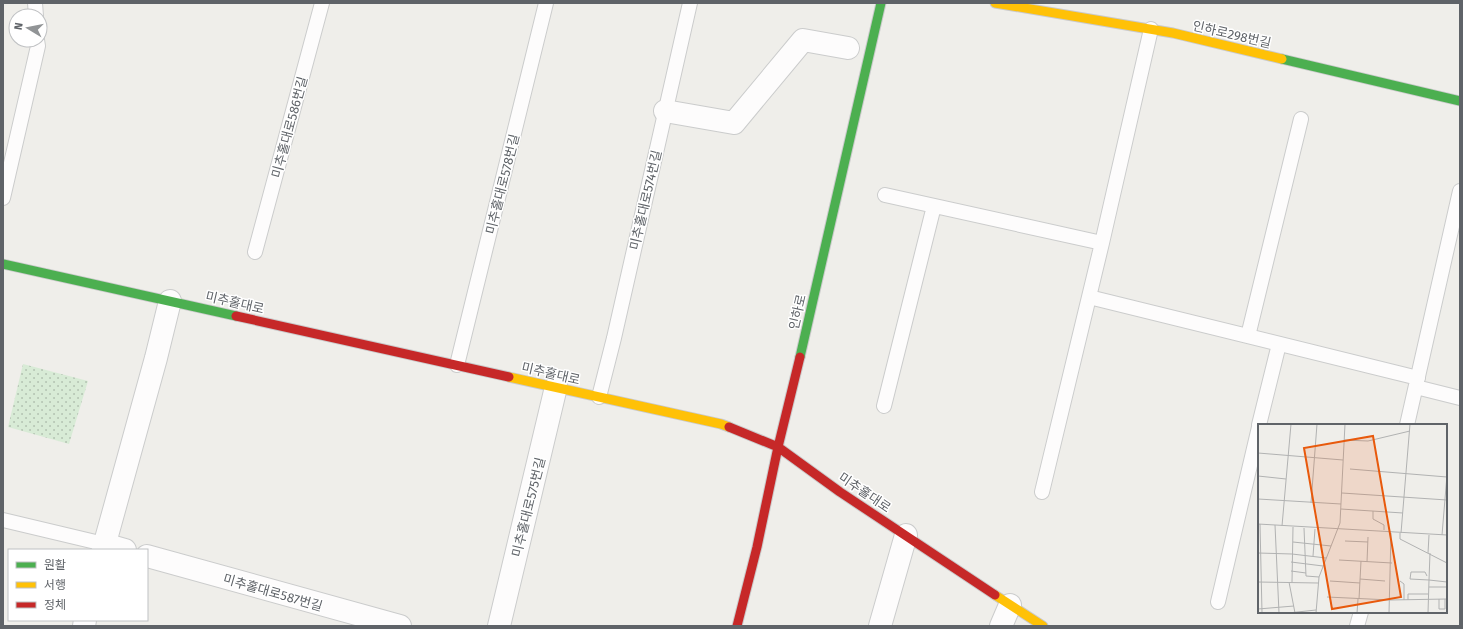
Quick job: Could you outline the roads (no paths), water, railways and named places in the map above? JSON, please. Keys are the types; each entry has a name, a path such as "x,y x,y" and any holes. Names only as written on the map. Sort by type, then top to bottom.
{"main road":[{"name":"인하로","path":"737,626 757,547 778,447 881,3"},
{"name":"인하로298번길","path":"995,3 1174,34 1460,101"},
{"name":"미추홀대로","path":"3,264 721,424 778,447 840,492 1043,626"}],"street":[{"path":"665,111 734,123 803,40 848,48"},
{"path":"110,548 170,300"},
{"name":"미추홀대로575번길","path":"499,626 556,387"},
{"path":"880,626 906,535"},
{"name":"미추홀대로587번길","path":"148,556 400,626"},
{"path":"1001,626 1010,605"}],"lane":[{"name":"미추홀대로586번길","path":"255,252 322,3"},
{"name":"미추홀대로578번길","path":"457,365 546,3"},
{"name":"미추홀대로574번길","path":"599,397 614,338 690,3"},
{"path":"1042,492 1102,243 1151,30"},
{"path":"3,198 38,48"},
{"path":"1248,336 1301,119"},
{"path":"1407,424 1460,192"},
{"path":"885,195 1102,243"},
{"path":"884,406 934,206"},
{"path":"1089,297 1279,344 1417,383 1460,398"},
{"path":"1259,424 1279,344"},
{"path":"1218,602 1258,430"},
{"path":"3,520 110,548"},
{"path":"1357,626 1361,613"}]}
